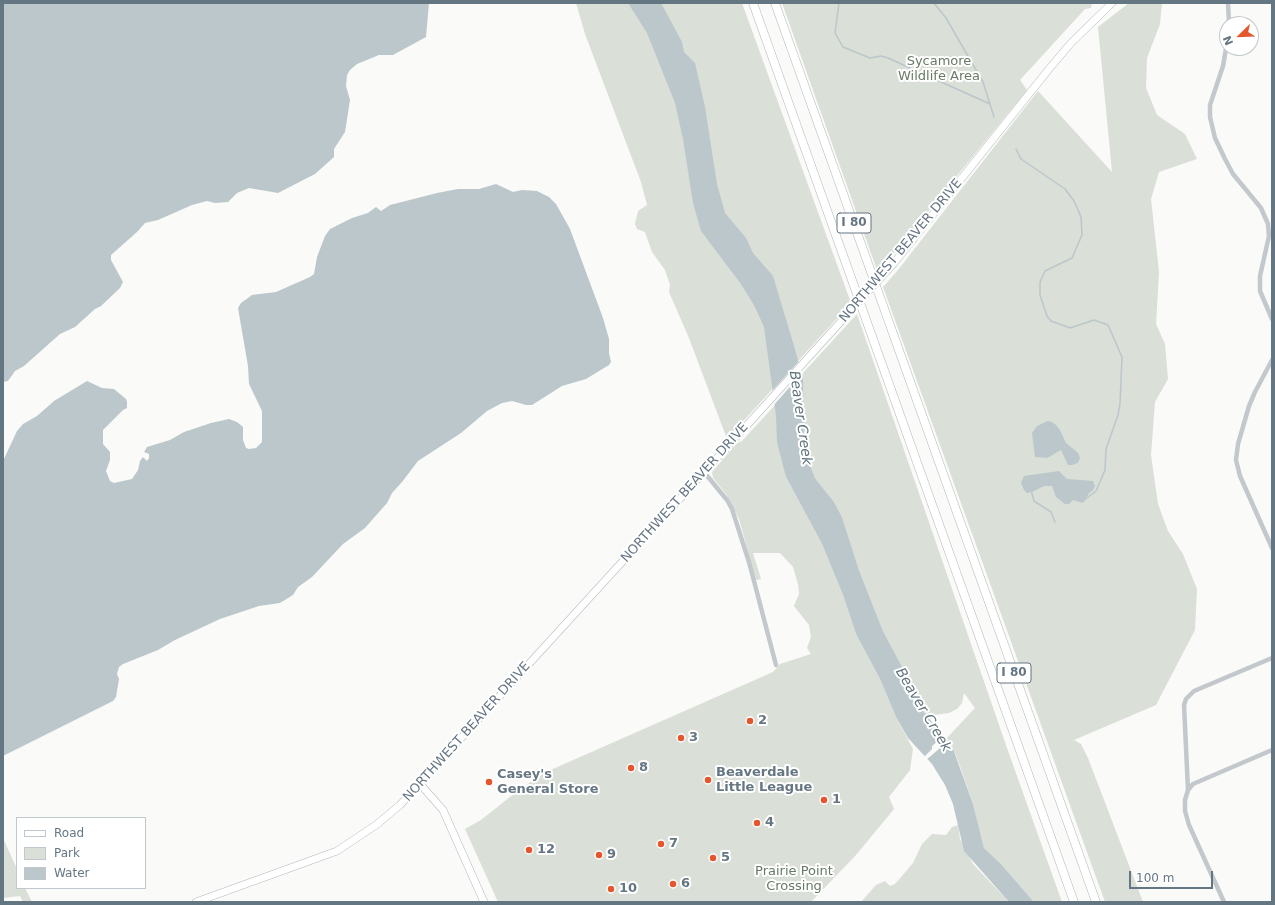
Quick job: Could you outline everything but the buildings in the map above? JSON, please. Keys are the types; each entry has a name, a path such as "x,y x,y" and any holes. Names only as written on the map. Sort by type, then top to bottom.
{"highway":[{"name":"I 80","path":"753,3 1074,902"},
{"name":"I 80","path":"775,3 1096,902"}],"main road":[{"name":"NORTHWEST BEAVER DRIVE","path":"196,902 209,900 337,851 376,825 400,805 894,264 1049,69 1071,43 1112,3"},
{"path":"420,784 443,810 484,902"}],"street":[{"path":"1228,3 1229,16"},
{"path":"1225,56 1210,105 1210,117 1215,138 1233,174 1261,208 1268,224 1269,236 1260,276 1260,291 1272,319"},
{"path":"1272,360 1249,406 1238,444 1236,460 1240,476 1272,548"},
{"path":"704,472 709,480 727,500 732,509 749,562 776,665"},
{"path":"1224,902 1189,825 1186,811 1185,800 1188,790 1184,711 1186,699 1194,691 1272,658"},
{"path":"1188,790 1193,784 1272,750"}],"green space":[{"path":"576,3 742,3 851,303 727,439 689,338 669,292 670,285 665,270 652,252 645,232 637,229 635,224 638,211 647,205 641,182 585,34"},
{"name":"Sycamore Wildlife Area","path":"782,3 1092,3 1091,8 1085,9 1020,80 1027,90 878,273"},
{"path":"1129,3 1162,3 1160,24 1147,58 1146,88 1157,115 1185,134 1197,159 1159,172 1151,199 1159,272 1156,324 1165,344 1168,379 1155,402 1151,455 1158,504 1168,531 1183,554 1197,589 1195,630 1156,705 1074,740 1081,744 1088,758 1143,902 1105,902 883,287 898,270 1038,91 1112,172 1098,27"},
{"path":"857,314 1007,748 1062,902 1034,902 1001,864 984,848 973,804 960,766 952,746 946,739 975,708 964,693 962,703 957,709 949,713 927,716 922,710 908,678 883,631 859,570 842,517 834,502 815,478 804,450 802,374"},
{"name":"Beaverdale Little League","path":"775,405 786,477 822,544 843,595 856,634 880,679 896,717 913,749 910,770 889,797 894,809 856,855 811,902 498,902 465,829 481,820 520,789 546,772 773,672 780,664 811,654 807,648 811,637 809,625 794,606 799,594 793,567 780,553 753,553 761,579 756,580 739,519 726,494 713,478 712,472 737,443 742,441"},
{"path":"958,825 960,839 973,864 1009,902 861,902 876,885 885,881 890,886 895,884 913,863 922,844 932,834 946,835 952,827"},
{"path":"3,838 16,867 16,889 26,889 32,902 23,902 20,896 3,898"}],"water":[{"path":"3,3 429,3 426,37 393,55 379,55 357,64 350,70 347,75 346,86 350,100 345,132 334,149 334,157 315,174 278,193 249,188 237,193 228,202 215,203 207,201 192,205 158,220 145,223 111,255 111,260 123,282 120,288 75,327 60,334 24,366 15,371 8,381 3,382"},
{"name":"Beaver Creek","path":"628,3 661,3 682,42 684,52 695,63 705,107 717,184 725,213 746,238 753,253 773,276 794,346 803,378 804,450 815,478 834,502 842,517 859,570 883,631 908,678 922,710 952,746 973,804 984,848 1001,864 1034,902 1009,902 964,851 953,804 945,785 932,764 908,738 896,717 880,679 856,634 843,595 822,544 786,477 777,442 776,416 764,327 755,307 741,284 701,231 693,203 683,139 675,103 647,33"},
{"path":"496,184 513,192 522,190 537,191 549,197 556,204 570,229 603,318 609,339 609,353 611,362 609,365 586,379 562,386 532,405 512,401 502,403 487,411 461,433 418,461 392,493 387,503 365,528 343,544 312,577 298,587 293,595 280,603 259,606 220,619 175,640 158,650 123,664 119,667 117,674 119,679 116,697 113,701 3,756 3,461 17,431 23,424 37,416 54,401 87,381 102,388 114,389 126,399 127,408 123,410 103,430 103,444 110,452 110,460 106,471 110,481 114,483 132,479 138,470 140,461 143,457 147,461 149,458 149,454 144,452 147,447 170,440 184,432 211,423 229,419 237,422 243,427 243,440 246,448 256,448 262,442 262,411 249,384 248,366 238,308 241,303 252,295 276,292 314,274 317,257 325,236 330,229 352,218 368,213 376,207 381,211 390,205 437,193 458,189 479,189"},
{"path":"1048,421 1056,425 1066,443 1078,453 1080,458 1078,463 1068,465 1061,450 1047,458 1035,457 1032,433 1037,426"},
{"path":"1059,471 1067,479 1093,481 1095,486 1083,503 1073,500 1069,504 1065,504 1056,497 1052,486 1044,486 1027,493 1021,483 1024,476"}],"pier":[{"path":"800,360 803,372 773,406 771,392"},
{"path":"945,735 947,737 939,749 926,760 924,757 932,749 932,746"}],"waterway":[{"path":"839,3 835,33 843,47 870,58 881,56 888,58 990,104"},
{"path":"934,3 946,18 983,82 994,117"},
{"path":"1016,149 1021,159 1065,189 1074,201 1081,217 1082,235 1072,258 1045,271 1040,282 1040,295 1047,316 1051,321 1070,328 1094,320 1108,325 1122,357 1120,404 1118,415 1106,449 1105,470 1096,491 1083,501"},
{"path":"1031,490 1034,501 1051,512 1055,522"}],"place":[{"name":"2","path":"750,721"},
{"name":"3","path":"681,738"},
{"name":"8","path":"631,768"},
{"name":"Beaverdale Little League","path":"708,780"},
{"name":"Casey's General Store","path":"489,782"},
{"name":"1","path":"824,800"},
{"name":"4","path":"757,823"},
{"name":"7","path":"661,844"},
{"name":"12","path":"529,850"},
{"name":"9","path":"599,855"},
{"name":"5","path":"713,858"},
{"name":"6","path":"673,884"},
{"name":"10","path":"611,889"}],"park label":[{"name":"Prairie Point Crossing","path":"794,880"}]}
